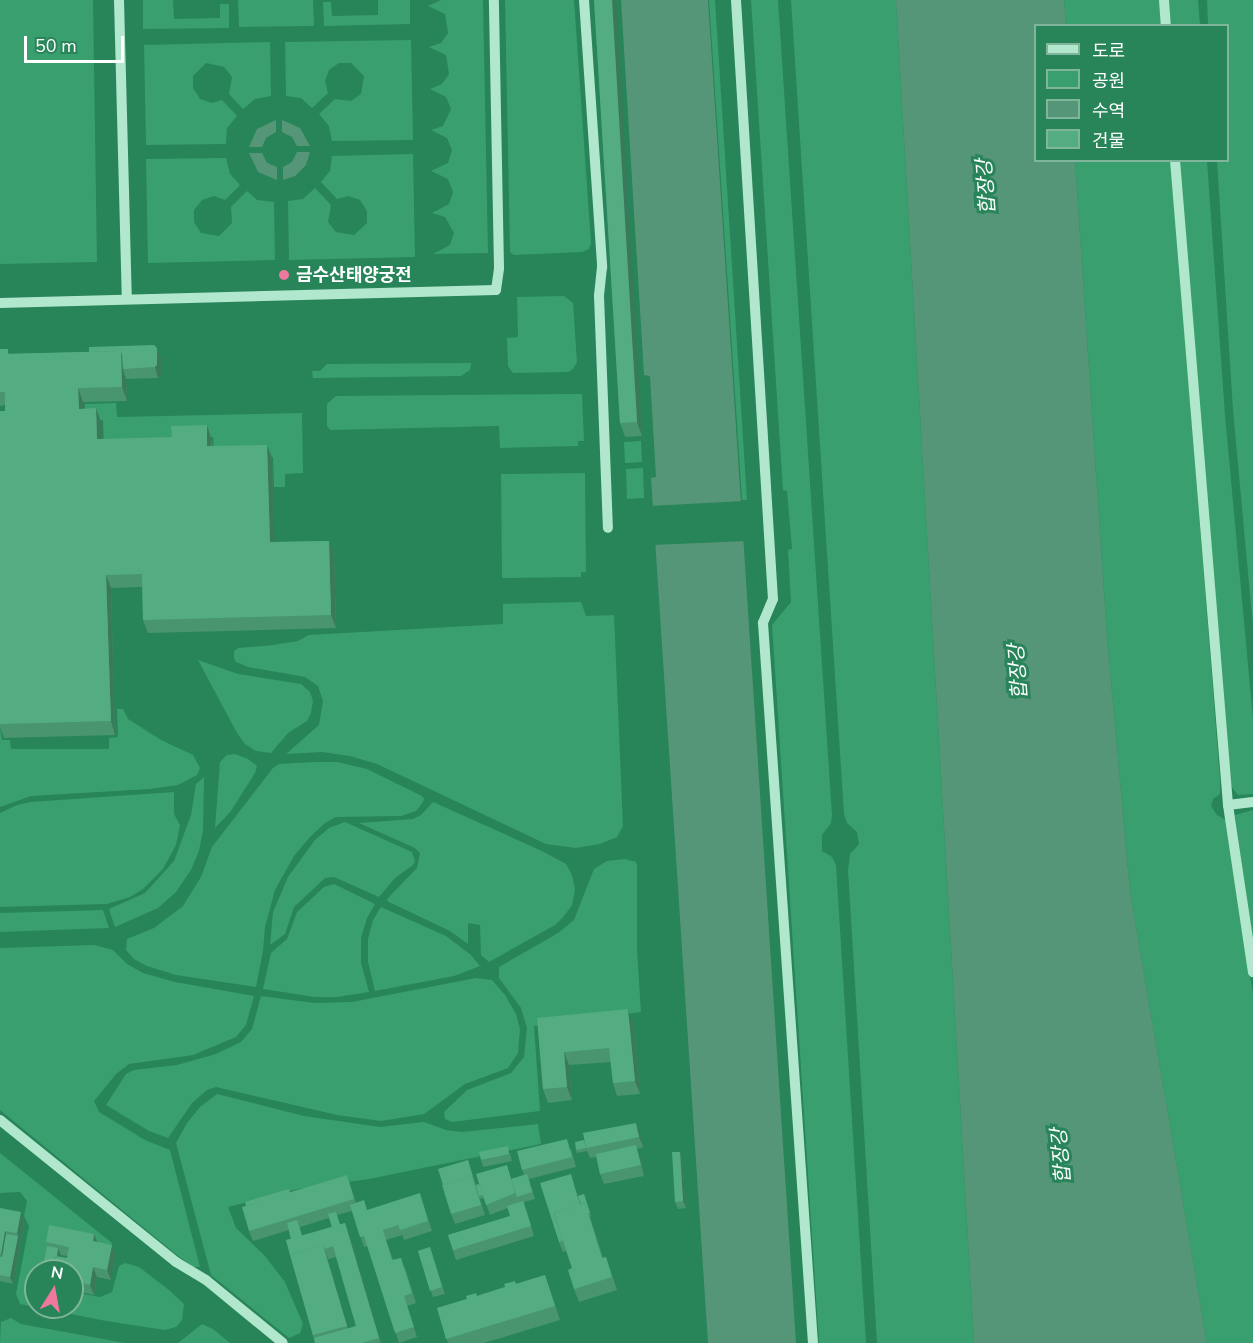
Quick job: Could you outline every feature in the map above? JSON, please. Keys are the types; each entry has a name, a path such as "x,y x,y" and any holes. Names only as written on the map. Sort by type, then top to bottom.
{"street":[{"path":"119,0 127,299"},
{"path":"0,303 496,290 499,268 494,0"},
{"path":"584,0 602,267 598,296 608,528"},
{"path":"736,0 773,599 763,623 813,1343"},
{"path":"1164,0 1166,24"},
{"path":"1175,162 1228,805 1253,972"},
{"path":"1228,805 1253,802"},
{"path":"0,1120 176,1262 206,1280 283,1343"}],"green space":[{"path":"0,0 93,0 97,262 0,264"},
{"path":"143,0 173,0 174,19 220,18 220,4 229,4 229,28 143,29"},
{"path":"238,0 313,0 314,26 239,27"},
{"path":"378,0 410,0 410,24 324,26 323,2 331,2 332,16 378,15"},
{"path":"441,0 483,0 488,253 433,254 450,245 454,233 445,217 432,213 449,204 453,192 448,179 431,171 448,163 452,150 447,138 431,130 443,126 451,109 446,97 430,89 442,84 449,74 446,55 429,47 441,43 448,33 445,14 428,6"},
{"path":"505,0 574,0 591,243 589,249 582,252 514,255 510,252"},
{"path":"709,0 715,0 747,500 742,500"},
{"path":"751,0 778,0 832,815 831,823 822,835 822,851 832,857 836,865 866,1343 819,1343 772,625 791,602 788,550 792,549 787,491 783,490"},
{"path":"791,0 896,0 974,1343 877,1343 848,870 850,854 859,844 857,832 847,823 844,814"},
{"path":"1064,0 1160,0 1161,24 1066,24"},
{"path":"1169,0 1198,0 1200,24 1170,24"},
{"path":"1207,0 1253,0 1253,627 1233,410 1217,162 1229,162 1229,24 1208,24"},
{"path":"411,40 413,140 332,141 329,126 319,114 335,99 351,101 361,94 364,76 351,63 339,63 329,70 325,81 328,93 312,108 301,98 286,96 285,42"},
{"path":"270,42 271,96 255,99 243,109 229,94 232,77 224,67 206,63 193,76 193,88 200,99 212,103 222,100 237,116 227,128 226,144 146,145 144,45"},
{"path":"413,154 415,257 289,260 288,201 303,199 315,188 331,205 328,222 336,232 354,235 367,223 367,211 360,200 348,196 337,199 321,182 330,171 332,156"},
{"path":"226,158 230,174 240,185 225,200 214,196 202,200 194,210 194,222 201,233 219,236 232,223 231,207 247,191 257,200 274,202 275,260 148,263 146,159"},
{"path":"1075,162 1171,162 1220,779 1220,794 1213,799 1211,806 1217,815 1226,820 1253,994 1253,1343 1207,1343 1130,892 1107,637"},
{"path":"1179,162 1207,162 1225,415 1253,719 1253,794 1238,795 1231,786"},
{"path":"564,296 573,303 577,362 573,369 568,372 513,373 508,366 507,338 518,337 517,297"},
{"path":"471,363 470,370 461,376 313,378 312,371 320,371 327,364"},
{"path":"582,394 584,441 578,441 578,446 500,448 499,426 330,430 327,426 327,404 336,396"},
{"path":"116,403 117,417 302,413 303,473 285,474 285,487 274,487 273,457 214,458 213,437 176,438 104,451 103,420 85,420 85,404"},
{"path":"641,441 642,462 625,463 624,442"},
{"path":"643,468 644,498 627,499 626,469"},
{"path":"585,473 586,572 581,572 581,577 502,578 501,474"},
{"path":"581,602 586,616 614,615 623,826 617,837 600,844 576,848 546,844 377,764 350,756 322,752 286,754 319,725 323,701 318,686 305,677 248,667 236,662 234,658 234,651 238,648 298,641 309,635 503,624 503,604"},
{"path":"198,660 238,674 301,684 310,692 313,701 307,721 288,733 271,753 256,751 245,744 237,733"},
{"path":"117,709 123,709 128,719 161,740 193,755 200,768 197,775 178,785 150,789 31,796 0,807 0,728 2,740 10,740 11,749 109,749 109,738 118,737"},
{"path":"235,754 248,759 257,766 231,811 215,828 220,762 227,755"},
{"path":"337,762 367,769 420,795 424,798 423,802 416,811 401,816 336,817 325,823 310,837 294,856 275,890 265,927 256,987 176,975 147,966 134,959 126,950 127,939 154,928 183,906 201,877 212,847 273,768 279,764"},
{"path":"204,777 203,830 199,851 191,870 176,892 158,908 115,927 109,909 145,893 174,861 191,815 196,784"},
{"path":"174,792 174,814 180,825 176,845 163,869 143,889 130,897 107,904 0,907 0,813 17,805 31,802"},
{"path":"433,802 566,864 572,875 575,890 572,905 564,916 555,925 489,962 481,955 480,925 468,923 468,944 450,931 389,902 387,900 390,896 417,868 420,853 415,848 359,823 413,819 421,815"},
{"path":"1253,810 1253,946 1235,815"},
{"path":"345,822 412,852 415,861 413,865 395,878 379,897 334,877 325,878 294,907 285,934 270,945 273,912 288,877 315,840 329,828"},
{"path":"625,859 636,862 637,866 637,950 641,1012 534,1026 540,1111 452,1122 445,1119 444,1112 467,1090 511,1073 524,1057 527,1028 521,1008 499,978 499,967 558,933 574,920 594,869 607,861"},
{"path":"334,884 375,904 367,918 361,938 361,963 369,992 337,997 315,997 263,989 271,953 287,939 297,912 324,887"},
{"path":"381,907 446,936 471,955 480,966 454,976 375,991 368,962 368,939 373,920"},
{"path":"103,910 109,928 0,932 0,913"},
{"path":"94,945 113,950 127,964 143,973 175,982 254,996 246,1025 236,1037 193,1055 129,1064 116,1074 94,1101 99,1112 145,1140 170,1150 200,1267 193,1267 177,1255 0,1110 0,948"},
{"path":"476,978 492,980 505,995 516,1014 520,1029 518,1053 508,1068 465,1084 424,1114 381,1121 337,1115 216,1087 207,1090 192,1103 168,1138 149,1131 106,1105 126,1074 134,1070 177,1065 216,1054 241,1042 252,1029 261,996 314,1003 352,1002"},
{"path":"217,1094 304,1116 380,1127 424,1122 446,1130 462,1132 538,1124 541,1144 369,1179 298,1189 228,1207 236,1228 264,1255 285,1282 303,1324 300,1333 289,1338 211,1275 176,1143 187,1123 200,1107"},
{"path":"0,1153 112,1243 111,1246 51,1234 46,1259 24,1259 24,1305 20,1304 16,1294 29,1226 24,1216 27,1201 20,1192 0,1193"},
{"path":"125,1263 139,1267 184,1304 182,1320 176,1327 165,1330 84,1317 84,1294 100,1297 112,1292 119,1266"},
{"path":"11,1318 21,1324 125,1343 0,1343 1,1322"},
{"path":"202,1324 213,1329 230,1343 178,1343"}],"water":[{"path":"621,0 708,0 796,1343 708,1343 651,478 656,477 650,376 644,375"},
{"name":"합장강","path":"896,0 1064,0 1066,24 1034,24 1034,162 1075,162 1107,637 1130,892 1207,1343 974,1343"},
{"path":"276,120 276,132 266,138 262,147 249,147 257,129"},
{"path":"282,120 300,128 310,146 297,146 292,137 282,132"},
{"path":"297,152 310,152 306,165 295,176 283,180 283,167 292,162"},
{"path":"249,153 262,153 267,163 277,167 277,180 258,172"}],"pier":[{"path":"744,501 746,541 652,545 650,506"}],"building":[{"path":"594,0 612,0 637,422 620,423"},
{"path":"154,345 157,348 155,367 123,369 121,351 89,352 89,347"},
{"path":"0,349 8,349 8,354 0,354"},
{"path":"121,351 122,387 78,388 79,409 96,408 97,439 172,437 171,426 207,425 207,446 267,445 270,542 329,541 331,615 143,620 142,574 106,575 111,721 0,724 0,411 5,411 5,392 0,392 0,354"},
{"path":"628,1009 635,1081 613,1083 609,1048 564,1052 567,1087 543,1089 537,1018"},
{"path":"636,1123 639,1137 586,1148 583,1133"},
{"path":"567,1139 572,1157 522,1170 517,1151"},
{"path":"584,1140 586,1148 576,1150 575,1142"},
{"path":"636,1145 641,1165 600,1174 596,1154"},
{"path":"508,1146 509,1154 481,1160 479,1152"},
{"path":"672,1152 680,1152 683,1201 675,1202"},
{"path":"468,1160 473,1178 472,1176 443,1185 438,1169"},
{"path":"507,1165 515,1193 486,1205 476,1174"},
{"path":"527,1174 532,1192 517,1197 511,1179"},
{"path":"571,1174 580,1205 554,1213 563,1240 559,1242 540,1183"},
{"path":"347,1175 354,1199 249,1231 242,1207"},
{"path":"472,1176 481,1205 451,1214 442,1185"},
{"path":"479,1184 483,1195 479,1196 476,1185"},
{"path":"289,1189 290,1193 246,1206 245,1202"},
{"path":"420,1193 428,1221 400,1230 398,1225 383,1230 392,1260 401,1258 412,1293 404,1296 414,1327 395,1333 364,1236 360,1237 350,1205 364,1200 367,1210"},
{"path":"584,1194 590,1213 585,1203 581,1204 578,1196"},
{"path":"523,1201 531,1226 453,1250 448,1235 510,1216 507,1206"},
{"path":"585,1203 602,1258 606,1257 612,1277 574,1289 568,1270 572,1268 554,1213"},
{"path":"0,1208 21,1212 17,1233 5,1231 1,1254 0,1253"},
{"path":"336,1212 340,1225 332,1227 328,1214"},
{"path":"297,1220 302,1236 291,1239 287,1223"},
{"path":"345,1223 379,1338 362,1343 315,1343 314,1338 356,1326 333,1246 325,1249 323,1245 290,1255 286,1240"},
{"path":"49,1225 94,1234 93,1241 112,1245 107,1270 93,1267 90,1285 84,1283 84,1259 54,1259 55,1256 67,1258 69,1247 46,1242"},
{"path":"6,1234 18,1236 10,1277 0,1275 0,1257 2,1257"},
{"path":"323,1245 347,1326 313,1335 290,1255"},
{"path":"47,1246 58,1248 54,1259 44,1259"},
{"path":"430,1247 442,1287 430,1291 418,1251"},
{"path":"545,1275 555,1306 446,1339 437,1308 467,1299 466,1296 476,1293 477,1296 505,1287 504,1284 515,1281 516,1284"}],"place":[{"name":"금수산태양궁전","path":"284,275"}]}
